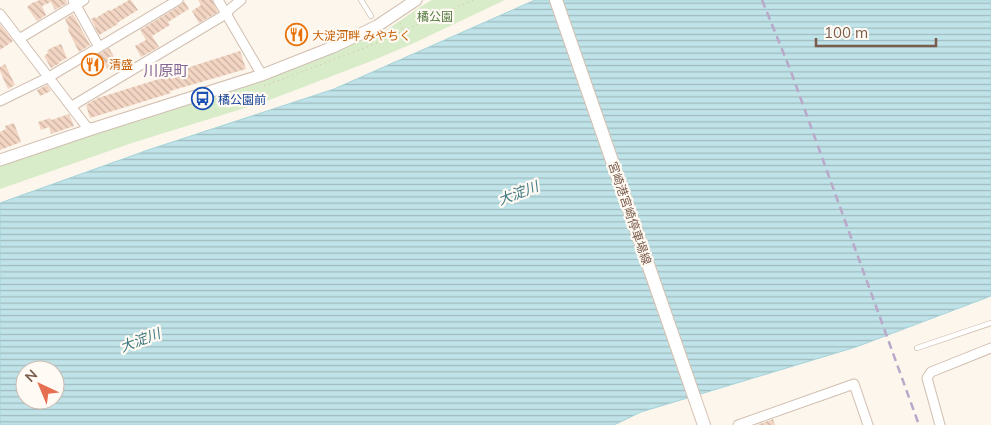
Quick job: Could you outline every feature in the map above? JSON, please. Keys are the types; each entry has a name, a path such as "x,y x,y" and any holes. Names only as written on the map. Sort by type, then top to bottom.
{"main road":[{"name":"宮崎港宮崎停車場線","path":"548,0 699,422"},
{"name":"宮崎港宮崎停車場線","path":"556,0 699,422"}],"street":[{"path":"0,101 49,77 178,0"},
{"path":"218,0 263,81"},
{"path":"72,106 226,14 230,8 241,0"},
{"path":"0,160 92,129 263,81 377,26 416,0"},
{"path":"19,39 78,1 99,47"},
{"path":"0,14 86,126 92,129"},
{"path":"940,425 927,378 931,372 991,348"},
{"path":"738,425 854,384 868,425"}],"lane":[{"path":"361,0 371,16"},
{"path":"917,348 991,322"}],"path":[{"path":"263,81 367,47 473,0"},
{"path":"398,20 404,31"}],"green space":[{"name":"橘公園","path":"432,0 505,0 374,60 261,103 132,143 0,189 0,165 367,39 385,31"}],"water":[{"name":"大淀川","path":"535,0 991,0 991,296 856,347 641,412 614,425 0,425 0,203 148,150 334,89"}],"building":[{"path":"40,0 66,0 67,3 55,10 51,2 42,6 46,15 37,21 27,7"},
{"path":"129,0 138,10 99,35 91,19"},
{"path":"198,0 212,0 218,12 199,23 192,11 201,5"},
{"path":"184,1 189,9 168,22 170,25 152,36 159,47 141,57 135,46 146,40 140,30 181,5"},
{"path":"73,14 90,45 79,52 65,19"},
{"path":"0,24 13,41 0,50"},
{"path":"61,44 67,58 51,68 44,56 51,48"},
{"path":"109,48 118,63 107,69 105,64 91,71 86,62"},
{"path":"240,51 246,69 170,91 171,93 90,118 86,105 98,98"},
{"path":"5,64 15,85 8,89 0,71 0,67"},
{"path":"47,85 51,91 40,96 37,90"},
{"path":"69,114 74,126 51,134 49,127 41,130 38,122"},
{"path":"14,123 21,142 0,150 0,132 6,129 5,126"},
{"path":"773,419 775,425 757,425"}],"railway":[{"path":"762,0 790,69 919,425"}],"place":[{"name":"大淀河畔 みやちく","path":"296,35"},
{"name":"清盛","path":"93,64"},
{"name":"橘公園前","path":"202,99"}],"district":[{"name":"川原町","path":"166,70"}]}
